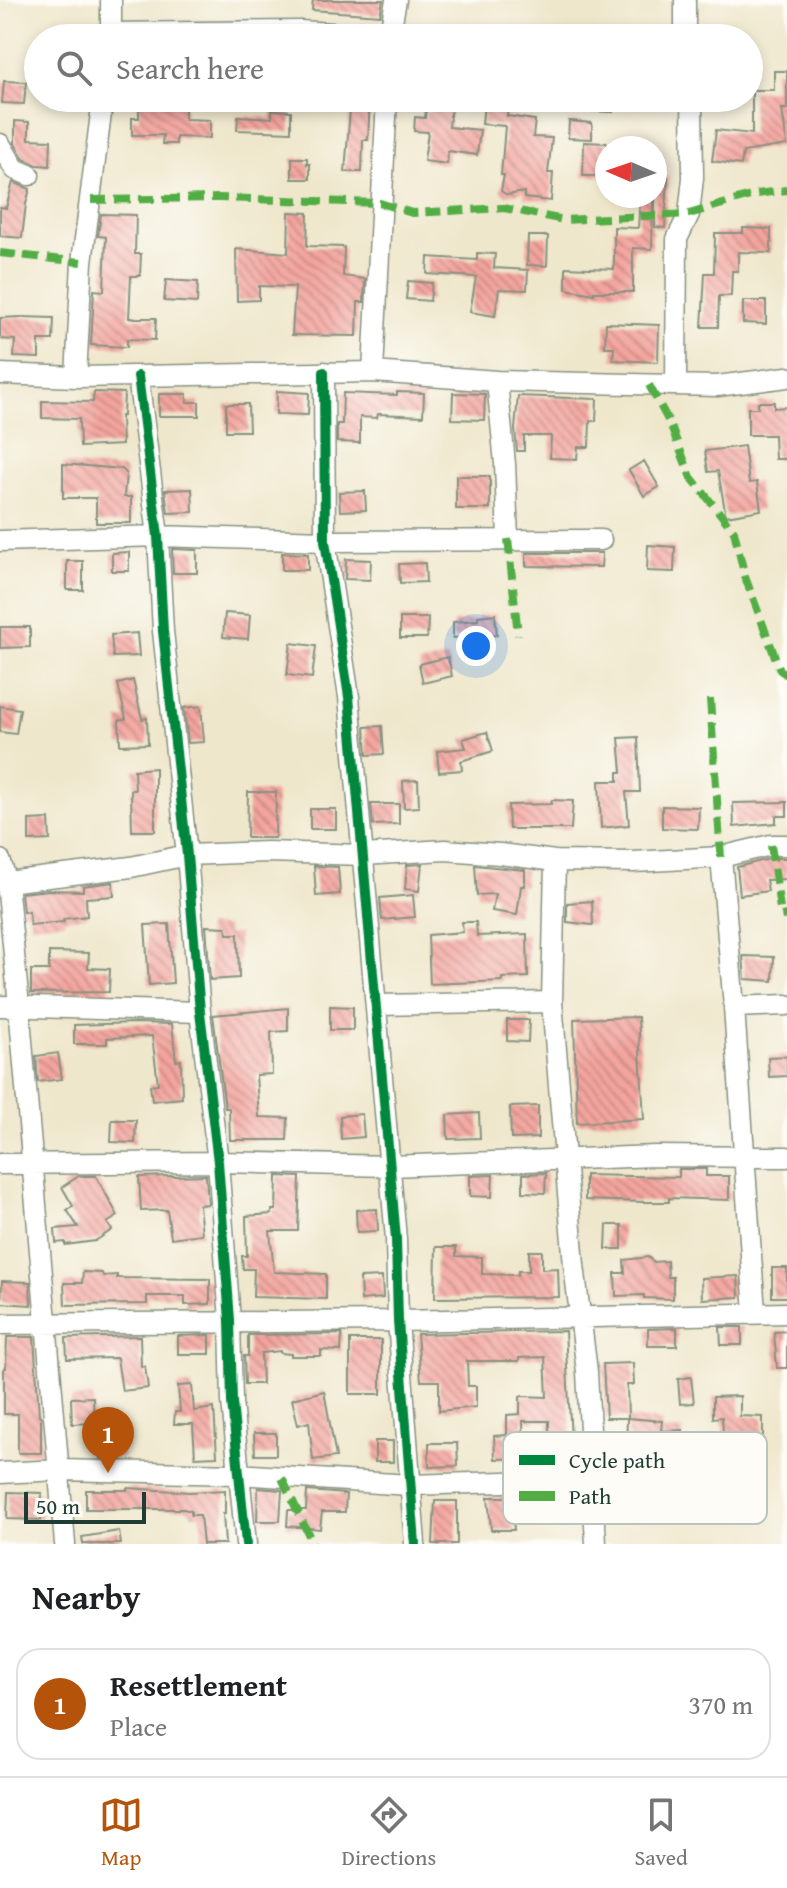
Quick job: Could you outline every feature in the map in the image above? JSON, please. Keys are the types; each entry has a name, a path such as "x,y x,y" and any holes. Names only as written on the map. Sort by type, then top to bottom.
{"street":[{"path":"111,0 111,24"},
{"path":"391,24 396,0"},
{"path":"685,0 685,24"},
{"path":"76,377 82,262 101,112"},
{"path":"373,372 386,112"},
{"path":"676,384 677,239 689,214 693,178 692,112"},
{"path":"0,144 15,169 29,175"},
{"path":"324,372 325,541 349,697 390,1166 415,1544"},
{"path":"0,374 76,377 373,372 497,381 717,386 787,377"},
{"path":"138,376 158,536 163,631 200,1012 218,1162 237,1474 246,1544"},
{"path":"497,381 508,539"},
{"path":"0,541 158,536 325,541 601,540"},
{"path":"7,882 131,867 187,855 268,852 363,855 445,850 555,861 633,862 721,857 771,845 787,845"},
{"path":"721,857 755,1313"},
{"path":"0,860 7,882 10,1006 34,1164 65,1544"},
{"path":"555,861 552,1002 590,1432"},
{"path":"376,1005 552,1002"},
{"path":"734,1007 787,1005"},
{"path":"10,1006 200,1012"},
{"path":"0,1164 218,1162 390,1166 655,1156 787,1157"},
{"path":"0,1324 398,1321 787,1313"},
{"path":"0,1473 59,1470 237,1474 410,1485 503,1482"},
{"path":"595,1524 596,1544"}],"building":[{"path":"313,0 383,0 380,15 312,10"},
{"path":"774,71 787,71 787,109 782,109 787,145 743,152 741,165 712,161 716,130 752,134 752,112 763,112 763,90 774,90"},
{"path":"4,81 24,82 24,104 2,103"},
{"path":"139,112 185,112 185,119 210,120 210,138 176,137 176,144 162,144 163,135 132,135 132,118 139,118"},
{"path":"272,112 291,112 291,132 237,130 238,116 272,118"},
{"path":"350,112 369,112 368,140 363,140 362,172 345,172"},
{"path":"426,112 451,112 449,127 480,130 477,155 448,151 447,164 424,161 428,132 414,131 415,117 425,118"},
{"path":"483,112 507,112 507,116 535,120 533,137 552,138 548,173 553,173 551,201 524,198 524,192 507,195 501,191 505,126 482,124"},
{"path":"15,121 29,122 29,139 51,140 50,166 37,165 24,159 15,144"},
{"path":"569,121 592,123 592,139 568,138"},
{"path":"584,142 595,142 595,176 583,176"},
{"path":"292,158 307,158 310,179 292,179"},
{"path":"13,182 30,189 22,238 0,236 0,207 6,208"},
{"path":"639,208 653,208 652,249 633,248 633,292 594,294 566,289 566,267 614,269 614,227 638,228"},
{"path":"655,208 666,208 665,228 655,227"},
{"path":"289,212 308,213 307,246 344,247 343,276 365,279 364,302 358,302 357,336 292,335 295,287 259,286 259,300 237,301 236,249 288,253"},
{"path":"101,214 136,215 135,254 141,254 140,276 131,276 129,318 156,318 155,340 127,339 127,347 91,345 94,290 104,291 106,237 98,236"},
{"path":"743,228 771,229 771,253 738,252 738,271 732,271 731,296 719,296 718,327 702,327 705,273 714,273 715,233 743,233"},
{"path":"528,236 548,236 547,266 527,265"},
{"path":"477,253 495,254 494,268 528,270 527,290 499,289 495,316 470,312 476,277 427,274 428,257 477,260"},
{"path":"166,280 198,282 197,303 164,301"},
{"path":"408,281 432,283 430,301 406,299"},
{"path":"743,301 766,301 766,324 743,323"},
{"path":"0,318 54,318 53,340 39,340 39,358 14,357 15,340 0,339"},
{"path":"606,323 659,325 658,362 613,360 614,347 605,347"},
{"path":"277,391 309,393 308,415 276,414"},
{"path":"94,392 124,393 122,445 80,447 79,419 42,418 42,401 93,402"},
{"path":"397,392 424,393 423,416 378,414 377,418 360,417 360,443 337,442 337,424 342,424 343,393 397,395"},
{"path":"453,393 485,394 484,420 452,419"},
{"path":"159,394 187,394 187,402 199,402 199,416 159,416"},
{"path":"518,396 597,399 596,421 590,421 589,447 578,447 577,459 550,458 551,436 524,436 524,451 517,451"},
{"path":"758,402 774,402 774,408 787,407 787,459 775,459 774,435 748,435 748,408 758,408"},
{"path":"226,404 248,404 249,431 226,431"},
{"path":"744,446 749,483 757,482 761,510 726,516 718,471 708,472 705,451"},
{"path":"644,461 659,487 644,496 629,470"},
{"path":"63,464 122,469 126,473 124,497 131,497 131,523 96,523 96,498 63,498"},
{"path":"456,476 490,476 490,509 456,509"},
{"path":"192,489 193,512 168,513 165,490"},
{"path":"365,491 366,510 340,511 339,492"},
{"path":"648,545 675,547 674,572 647,571"},
{"path":"172,549 197,550 197,573 173,573"},
{"path":"129,552 129,571 112,571 112,553"},
{"path":"282,553 308,554 308,570 282,570"},
{"path":"526,553 602,553 601,567 526,566"},
{"path":"346,559 371,560 370,580 345,579"},
{"path":"67,561 83,561 83,590 67,590"},
{"path":"425,563 426,582 400,583 399,564"},
{"path":"225,613 250,615 248,639 223,637"},
{"path":"495,614 497,635 453,638 453,622 478,620 478,616"},
{"path":"400,618 428,618 427,638 400,638"},
{"path":"0,627 30,627 30,647 0,648"},
{"path":"137,633 139,656 113,657 111,635"},
{"path":"291,643 316,646 312,678 287,675"},
{"path":"448,657 452,676 423,683 419,664"},
{"path":"133,680 142,719 147,718 148,744 120,745 119,720 126,719 118,684"},
{"path":"0,706 20,709 16,734 0,732"},
{"path":"201,706 204,742 188,743 184,708"},
{"path":"382,726 384,754 367,755 365,727"},
{"path":"487,732 493,751 461,761 462,770 439,772 437,751 466,748 463,739"},
{"path":"638,737 640,792 626,792 629,825 601,828 599,781 618,781 618,772 622,772 619,738"},
{"path":"155,768 155,831 132,831 134,770"},
{"path":"418,780 419,807 404,808 403,781"},
{"path":"248,792 276,792 275,838 247,838"},
{"path":"552,800 573,801 571,829 509,829 508,805 551,804"},
{"path":"787,802 787,816 776,816 776,823 734,827 733,803"},
{"path":"371,804 399,804 399,824 373,825"},
{"path":"662,806 699,807 698,829 662,828"},
{"path":"310,809 336,809 336,829 310,829"},
{"path":"49,819 50,840 29,841 29,820"},
{"path":"773,858 787,858 787,879 766,880 768,891 740,895 737,867"},
{"path":"422,864 419,891 405,889 407,865"},
{"path":"475,865 525,870 525,886 521,886 517,915 492,911 495,894 477,895"},
{"path":"314,866 338,867 340,894 316,896"},
{"path":"113,882 114,896 86,898 87,916 30,925 29,911 23,912 21,893 83,891 83,886"},
{"path":"413,895 415,917 382,920 380,898"},
{"path":"592,901 593,925 567,922 567,903"},
{"path":"462,922 476,922 477,936 527,934 528,977 430,984 428,935 463,932"},
{"path":"169,924 173,983 149,985 145,925"},
{"path":"206,926 226,927 227,934 238,934 239,978 210,980"},
{"path":"49,952 89,953 88,968 110,969 109,992 31,993 31,970 49,970"},
{"path":"743,956 774,957 773,981 745,979"},
{"path":"330,1006 353,1007 353,1030 330,1030"},
{"path":"288,1008 288,1031 271,1032 272,1074 256,1075 259,1117 288,1118 287,1140 230,1140 229,1108 225,1108 213,1015"},
{"path":"638,1017 644,1119 577,1123 574,1019"},
{"path":"507,1020 529,1020 528,1042 507,1041"},
{"path":"172,1024 176,1061 181,1060 182,1098 152,1101 150,1085 158,1084 152,1036 107,1038 107,1044 74,1044 74,1025"},
{"path":"58,1053 62,1079 38,1082 36,1056"},
{"path":"787,1056 787,1076 769,1077 768,1057"},
{"path":"538,1106 538,1138 511,1139 510,1107"},
{"path":"479,1113 480,1138 448,1139 447,1115"},
{"path":"362,1114 364,1137 341,1139 340,1116"},
{"path":"112,1120 136,1120 135,1143 111,1142"},
{"path":"679,1169 706,1169 706,1176 729,1176 729,1200 585,1200 585,1175 679,1177"},
{"path":"546,1173 545,1193 523,1192 523,1174"},
{"path":"206,1175 208,1204 199,1205 202,1234 171,1238 167,1210 141,1211 139,1177"},
{"path":"493,1175 492,1197 470,1196 470,1176"},
{"path":"79,1176 96,1176 118,1216 107,1223 112,1230 95,1241 65,1245 65,1242 56,1243 55,1229 78,1227 67,1210 73,1206 62,1187"},
{"path":"277,1176 300,1177 298,1231 270,1231 274,1272 326,1274 326,1299 253,1297 254,1269 243,1269 242,1256 247,1256 246,1216 272,1214 272,1210 276,1210"},
{"path":"377,1209 378,1231 357,1232 356,1210"},
{"path":"607,1225 622,1225 622,1249 606,1249"},
{"path":"436,1247 456,1247 456,1256 482,1257 482,1274 518,1275 518,1271 529,1271 529,1251 542,1251 542,1269 558,1268 559,1297 435,1298"},
{"path":"648,1257 653,1262 667,1261 668,1277 673,1277 673,1299 644,1298 644,1295 616,1296 615,1273 625,1273 624,1260"},
{"path":"772,1268 787,1268 787,1297 772,1297"},
{"path":"83,1272 117,1275 117,1278 210,1279 210,1304 185,1305 185,1296 147,1296 147,1304 65,1305 64,1283 82,1283"},
{"path":"738,1276 739,1297 702,1299 701,1278"},
{"path":"382,1277 383,1298 361,1300 360,1278"},
{"path":"2,1281 30,1282 31,1305 1,1303"},
{"path":"720,1327 742,1327 742,1345 721,1345"},
{"path":"677,1328 677,1346 648,1346 648,1329"},
{"path":"565,1331 571,1432 549,1432 549,1421 523,1421 523,1432 507,1432 507,1415 520,1414 520,1396 547,1397 545,1357 519,1358 519,1361 467,1361 468,1386 476,1386 476,1407 439,1411 439,1381 421,1381 417,1334"},
{"path":"787,1331 787,1368 777,1368 774,1332"},
{"path":"342,1334 341,1351 321,1350 321,1356 291,1356 280,1351 261,1353 262,1384 245,1384 244,1356 248,1356 248,1335"},
{"path":"210,1335 210,1354 178,1354 178,1336"},
{"path":"140,1336 141,1367 145,1366 148,1388 122,1391 117,1358 67,1359 66,1338"},
{"path":"7,1337 34,1337 41,1453 18,1453 18,1414 4,1414"},
{"path":"350,1340 381,1340 381,1394 350,1394"},
{"path":"633,1363 634,1385 627,1385 628,1418 662,1421 661,1431 683,1432 627,1432 627,1418 606,1418 603,1364"},
{"path":"691,1377 694,1403 680,1404 678,1379"},
{"path":"192,1385 194,1411 214,1408 217,1456 195,1457 193,1424 174,1424 175,1412 180,1412 178,1386"},
{"path":"324,1391 336,1457 313,1460 309,1422 298,1425 292,1399"},
{"path":"740,1396 740,1416 763,1417 763,1432 723,1432 722,1417 713,1418 713,1397"},
{"path":"93,1397 94,1423 72,1424 71,1398"},
{"path":"120,1428 122,1458 100,1458 98,1429"},
{"path":"254,1433 276,1433 276,1455 255,1455"},
{"path":"503,1435 503,1459 495,1459 494,1436"},
{"path":"375,1441 393,1441 393,1462 375,1462"},
{"path":"429,1443 457,1443 458,1466 429,1467"},
{"path":"127,1488 190,1492 225,1490 225,1544 203,1544 200,1515 191,1515 191,1511 184,1509 86,1509 86,1490"},
{"path":"258,1488 282,1490 280,1521 257,1521"},
{"path":"307,1491 346,1494 345,1512 322,1512 320,1529 287,1526 288,1510 306,1510"},
{"path":"8,1492 42,1493 41,1520 7,1519"},
{"path":"488,1497 503,1497 503,1524 514,1524 514,1530 491,1530"},
{"path":"435,1501 457,1501 457,1544 433,1544"},
{"path":"119,1531 121,1544 83,1544 82,1537"}],"marked path":[{"path":"91,200 219,198 380,203 412,213 504,208 564,220 689,214 757,194 787,190"},
{"path":"0,253 82,262"},
{"path":"649,385 669,422 691,477 734,531 745,577 780,670 787,675"},
{"path":"508,539 518,635"},
{"path":"710,699 721,857"},
{"path":"771,845 781,916 787,915"},
{"path":"282,1478 313,1544"}],"cycle path":[{"path":"324,372 325,541 349,697 396,1239 398,1321 415,1544"},
{"path":"138,376 158,536 163,631 200,1012 218,1162 230,1320 232,1402 246,1544"}],"place":[{"name":"Resettlement","path":"108,1473"}]}
